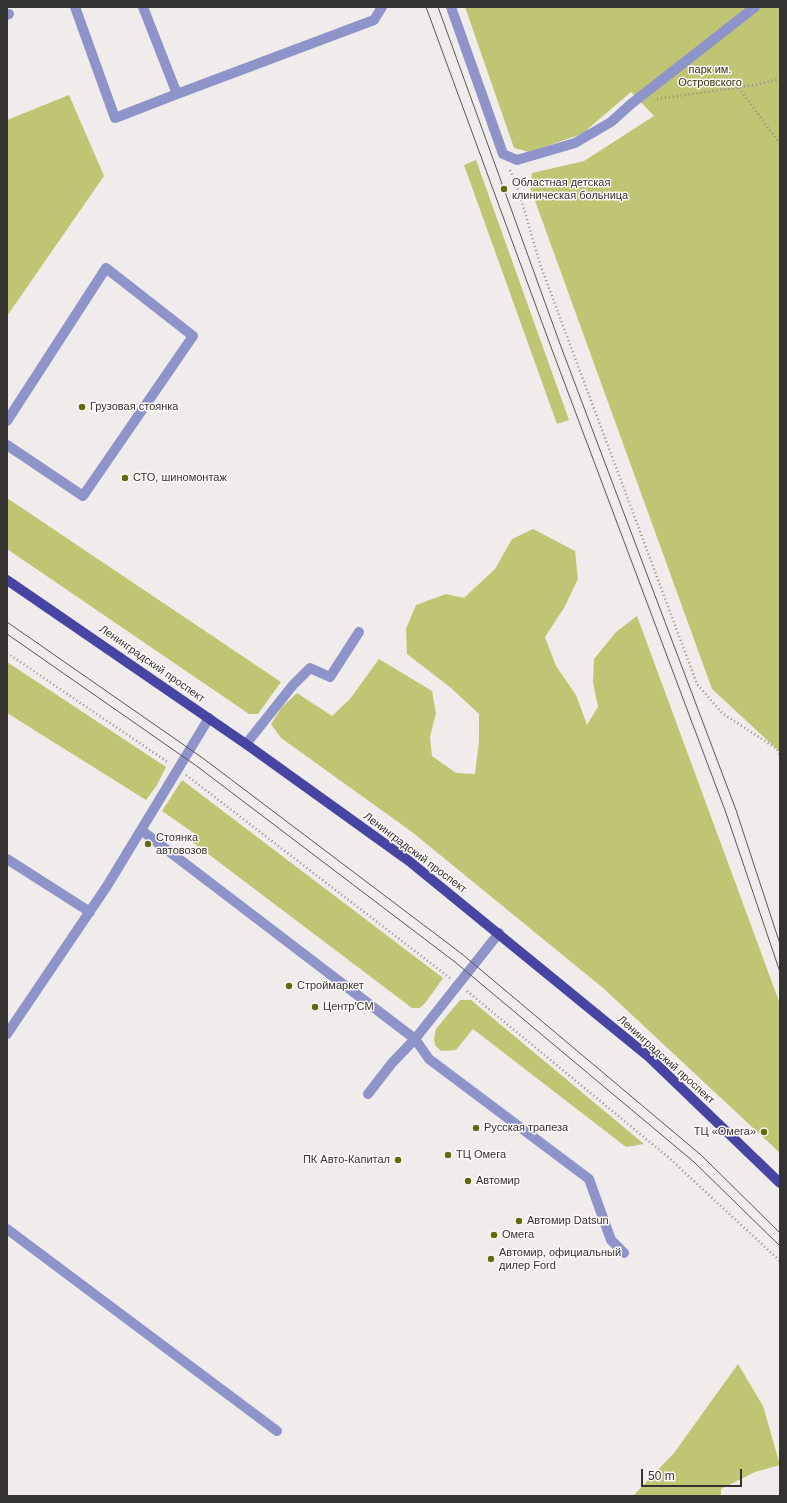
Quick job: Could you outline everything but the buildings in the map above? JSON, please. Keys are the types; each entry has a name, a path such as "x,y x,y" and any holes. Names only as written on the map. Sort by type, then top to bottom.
{"main road":[{"name":"Ленинградский проспект","path":"7,580 209,718 409,861 649,1057 780,1183"}],"lane":[{"path":"75,7 115,118 374,20 382,7"},
{"path":"143,7 177,94"},
{"path":"451,7 503,154 517,160 575,143 611,122 631,104 755,7"},
{"path":"7,421 106,268 193,336 83,496 7,445"},
{"path":"246,744 293,685 310,668 330,677 359,632"},
{"path":"7,1034 90,912 209,718"},
{"path":"141,830 415,1039 429,1058 589,1179 610,1240 624,1253"},
{"path":"7,859 90,912"},
{"path":"368,1094 392,1063 415,1039 459,985 499,933"},
{"path":"7,1229 277,1431"}],"path":[{"path":"653,99 739,88 780,79"},
{"path":"739,88 780,144"},
{"path":"503,154 519,192 540,264 697,684 722,713 777,749 780,755"},
{"path":"7,653 178,769 459,985 668,1157 780,1261"}],"green space":[{"name":"парк им. Островского","path":"465,7 780,7 780,752 712,689 530,187 532,173 584,161 654,116 631,92 582,134 529,152 514,148"},
{"path":"69,95 104,176 7,316 7,120"},
{"path":"476,160 569,420 557,424 464,165"},
{"path":"7,498 281,682 258,714 249,714 7,549"},
{"path":"533,529 575,551 578,579 564,608 545,637 556,666 576,695 587,725 598,707 593,682 594,659 616,632 637,616 780,1004 780,1153 603,988 412,832 281,738 271,724 282,707 297,693 332,716 350,699 379,659 432,691 436,713 430,737 432,756 456,773 475,774 479,741 479,714 451,688 407,654 406,629 416,605 446,594 464,598 495,569 512,539"},
{"path":"7,662 166,767 157,785 146,800 7,713"},
{"path":"182,780 443,978 426,1002 420,1008 412,1008 191,841 195,834 162,811"},
{"path":"460,1000 471,1000 644,1144 626,1147 473,1029 456,1050 441,1051 435,1045 434,1039 436,1029"},
{"path":"738,1364 763,1406 780,1465 755,1472 721,1489 721,1496 633,1496 674,1453"}],"tram line":[{"path":"426,7 551,347 726,813 780,972"},
{"path":"438,7 560,344 736,810 780,944"},
{"path":"7,622 204,759 462,954 701,1155 780,1233"},
{"path":"7,634 198,767 455,962 694,1162 780,1246"}],"place":[{"name":"Областная детская клиническая больница","path":"504,189"},
{"name":"Грузовая стоянка","path":"82,407"},
{"name":"СТО, шиномонтаж","path":"125,478"},
{"name":"Стоянка автовозов","path":"148,844"},
{"name":"Строймаркет","path":"289,986"},
{"name":"Центр'СМ","path":"315,1007"},
{"name":"Русская трапеза","path":"476,1128"},
{"name":"ТЦ «Омега»","path":"764,1132"},
{"name":"ТЦ Омега","path":"448,1155"},
{"name":"ПК Авто-Капитал","path":"398,1160"},
{"name":"Автомир","path":"468,1181"},
{"name":"Автомир Datsun","path":"519,1221"},
{"name":"Омега","path":"494,1235"},
{"name":"Автомир, официальный дилер Ford","path":"491,1259"}]}
